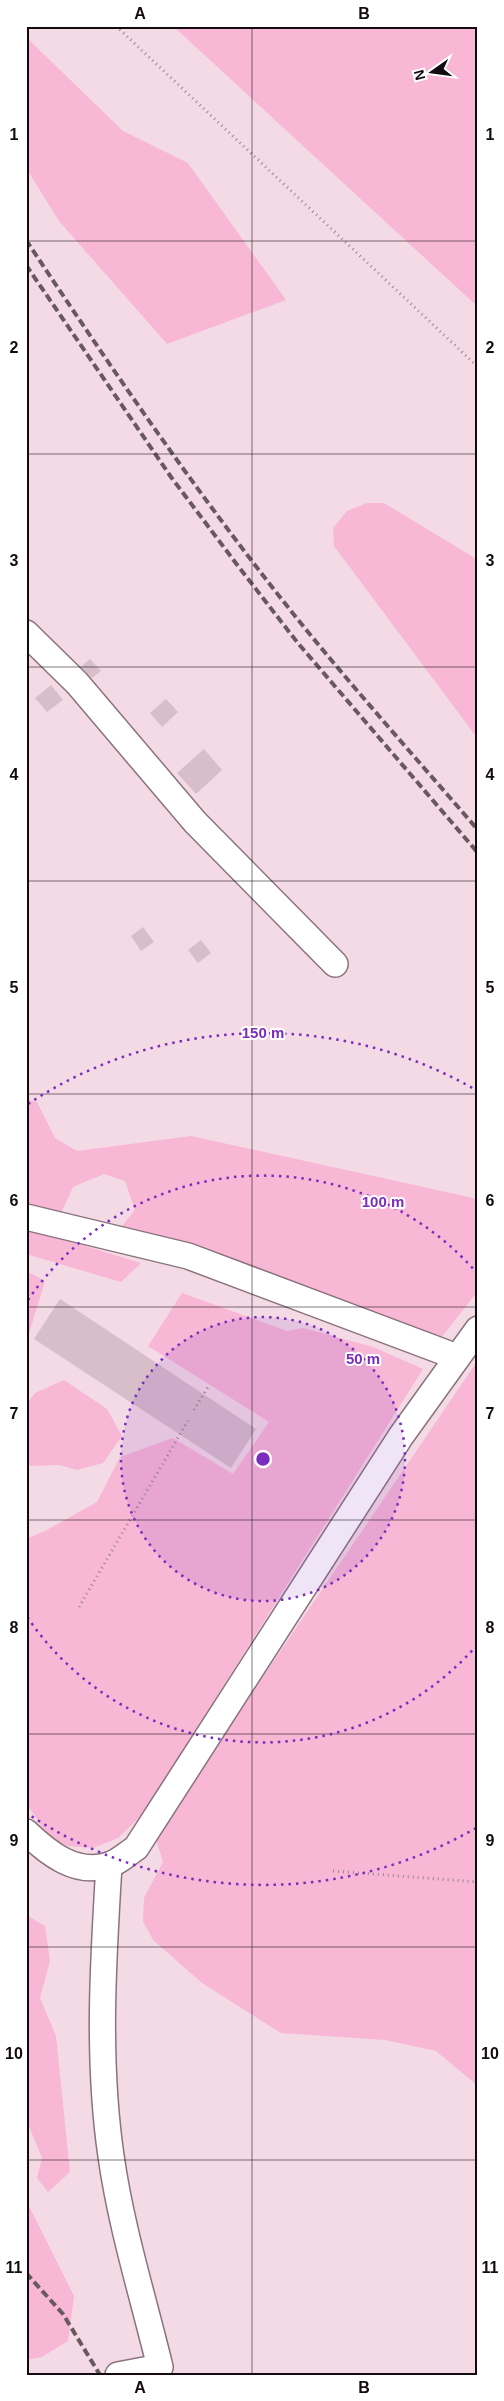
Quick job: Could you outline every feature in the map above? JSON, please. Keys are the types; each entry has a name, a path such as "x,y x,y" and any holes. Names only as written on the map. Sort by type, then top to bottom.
{"street":[{"path":"26,633 77,683 195,822 335,964"},
{"path":"26,1217 188,1256 458,1357"},
{"path":"26,1832 44,1849 74,1865 109,1865 136,1848 401,1436 478,1329"},
{"path":"109,1865 102,1993 106,2107 111,2157 124,2220 160,2367 118,2375"}],"path":[{"path":"116,26 478,367"},
{"path":"194,1410 208,1387"},
{"path":"79,1607 190,1418"},
{"path":"333,1871 478,1882"}],"shaded area":[{"path":"173,26 478,26 478,307"},
{"path":"26,37 123,131 188,163 286,300 167,344 59,221 26,168"},
{"path":"367,503 384,503 478,560 478,739 334,546 333,528 347,511"},
{"path":"26,1099 37,1102 55,1138 77,1151 191,1136 478,1199 478,1291 441,1338 353,1303 118,1231 135,1210 125,1181 104,1174 73,1187 61,1213 42,1233 141,1263 121,1282 26,1254"},
{"path":"26,1271 45,1281 26,1343"},
{"path":"182,1293 287,1331 303,1328 373,1347 423,1369 142,1815 118,1838 93,1848 68,1846 49,1837 26,1803 26,1539 45,1531 97,1502 120,1457 173,1438 233,1474 269,1422 148,1346"},
{"path":"478,1360 478,2086 436,2051 385,2040 281,2033 202,1983 153,1940 143,1921 144,1898 163,1862 155,1836"},
{"path":"64,1380 107,1409 122,1436 103,1463 77,1470 59,1465 26,1466 26,1405 35,1393"},
{"path":"26,1915 45,1926 50,1961 40,1998 56,2036 70,2172 48,2192 37,2178 42,2158 26,2119"},
{"path":"26,2200 74,2296 68,2341 42,2357 26,2360"}],"building":[{"path":"90,659 101,671 92,678 81,667"},
{"path":"51,685 63,700 47,712 35,698"},
{"path":"166,699 178,712 162,727 150,713"},
{"path":"204,749 222,770 196,794 177,773"},
{"path":"143,927 154,942 141,951 131,936"},
{"path":"201,940 211,953 198,963 188,950"},
{"path":"60,1299 256,1429 231,1468 34,1339"}],"railway":[{"path":"26,240 128,390 234,537 308,632 478,830"},
{"path":"26,265 171,477 235,562 297,642 478,853"},
{"path":"26,2273 63,2314 100,2375"}]}
